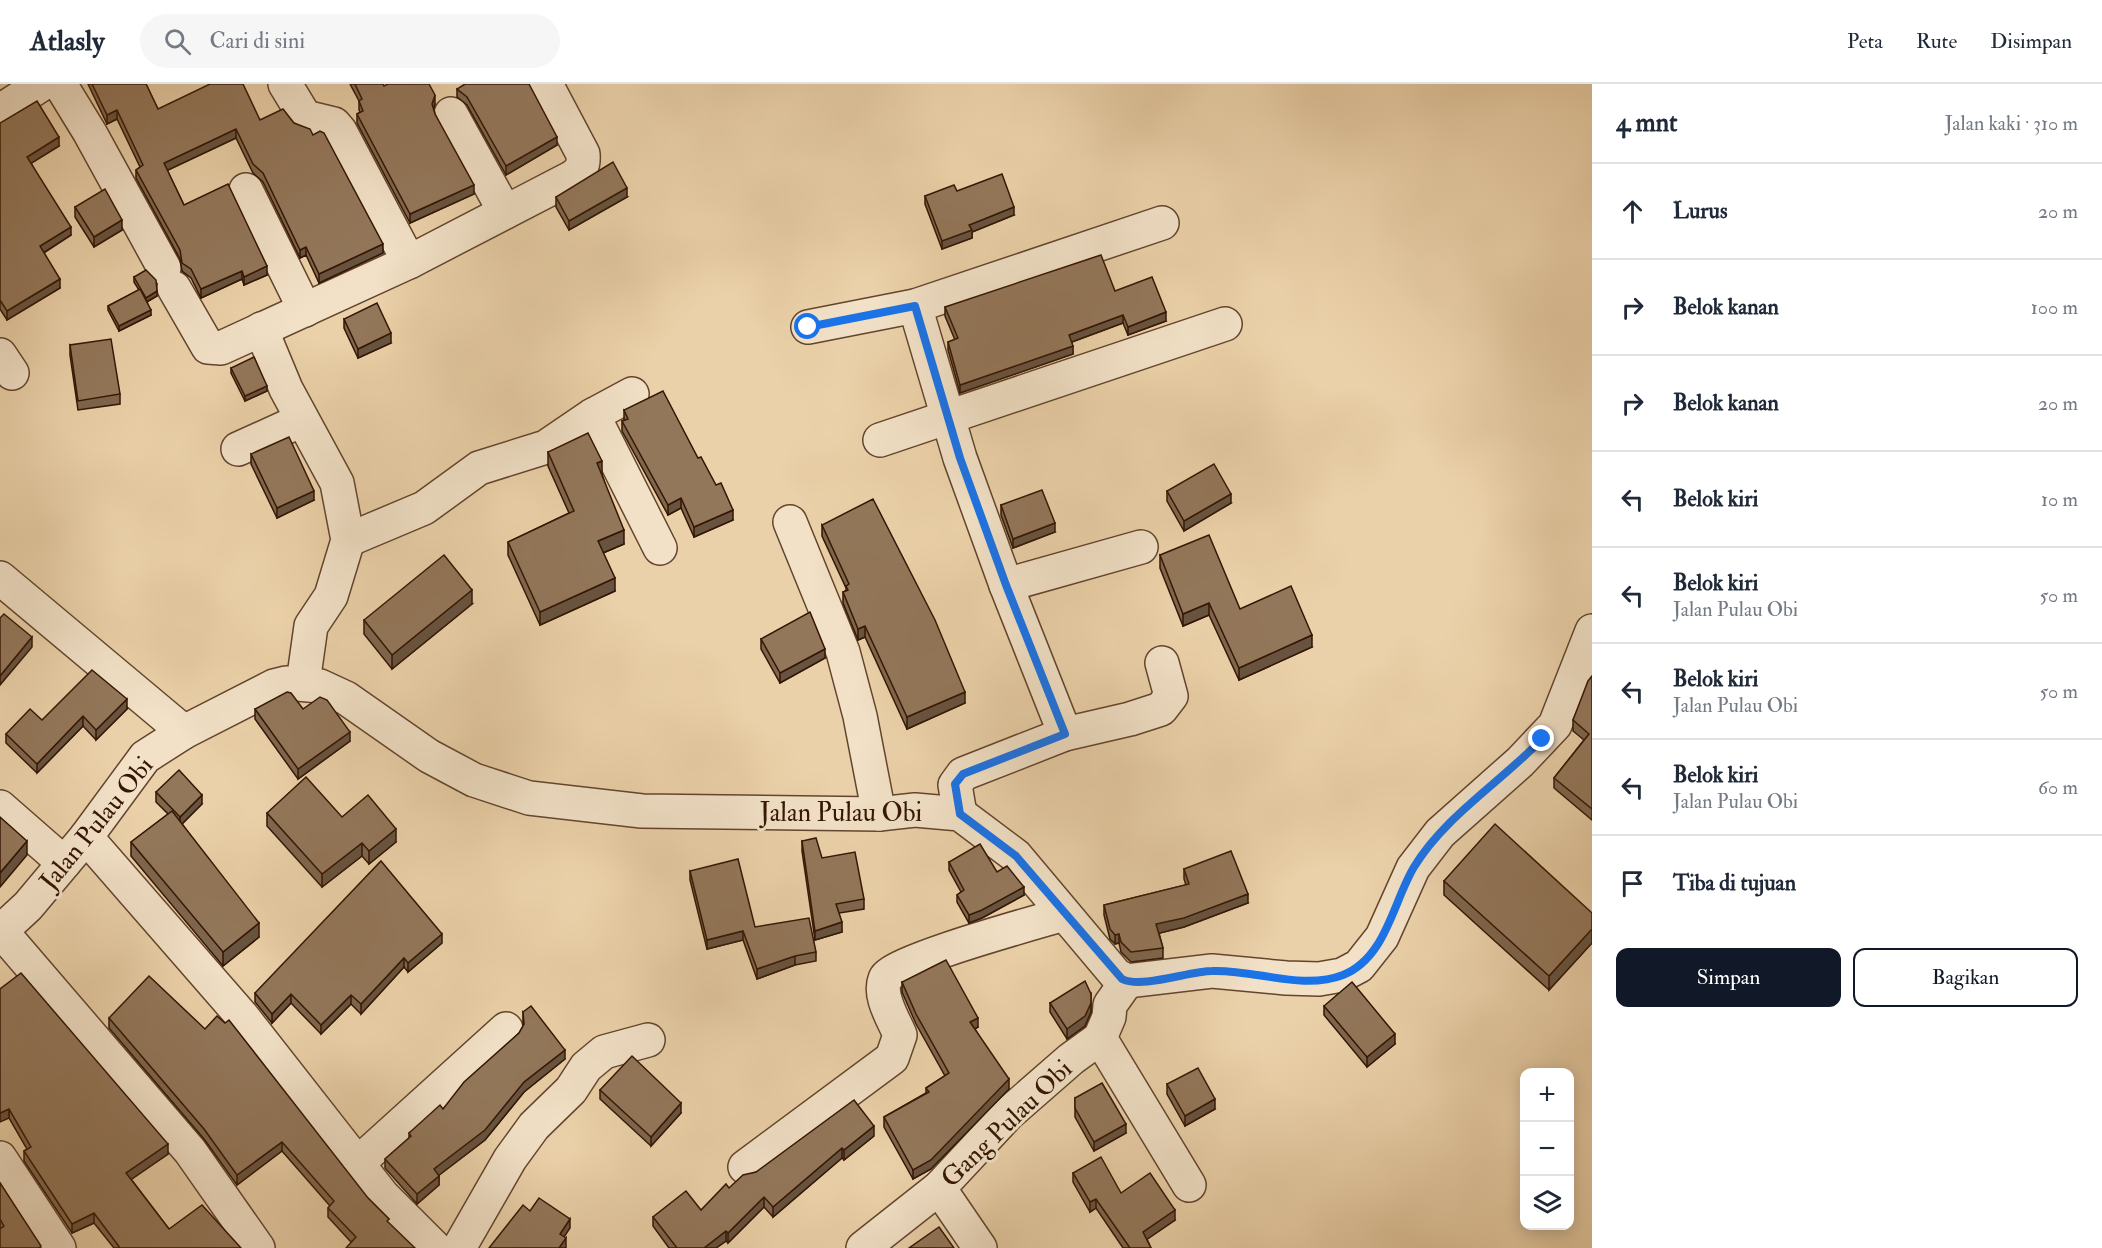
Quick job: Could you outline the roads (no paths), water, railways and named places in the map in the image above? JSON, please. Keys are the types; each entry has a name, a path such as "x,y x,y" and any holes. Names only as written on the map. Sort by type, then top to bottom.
{"street":[{"path":"0,111 42,84"},
{"path":"60,84 90,133 208,347 221,348 409,262 578,173 584,164 583,154 546,84"},
{"path":"285,84 305,117 334,124 340,131 409,262"},
{"path":"451,114 506,212"},
{"path":"246,190 305,310"},
{"path":"808,327 915,306 1162,224"},
{"path":"915,306 960,458 1006,585 1065,734"},
{"path":"880,440 1225,324"},
{"path":"261,329 302,420 337,483 348,540 331,596 311,626 303,683"},
{"path":"348,540 424,508 479,468 546,447 592,415 632,394"},
{"path":"592,415 660,548"},
{"path":"238,449 302,420"},
{"path":"790,522 843,652 860,716 879,813"},
{"path":"1006,585 1141,547"},
{"path":"0,578 184,732"},
{"path":"1189,1185 1100,1038 1109,1017 1110,1005 1127,981 1212,971 1319,979 1342,975 1359,966 1382,937 1413,868 1440,833 1520,762 1555,725 1592,631"},
{"path":"960,814 955,784 963,774 1065,734 1130,719 1161,709 1171,696 1162,663"},
{"name":"Jalan Pulau Obi","path":"1,931 28,906 86,837 134,768 159,746 274,686 303,683 320,686 346,698 429,756 474,780 529,798 642,811 879,813 915,810 960,814 1016,856 1116,975 1127,981"},
{"path":"0,807 64,862"},
{"path":"86,837 242,1016 402,1218 435,1248"},
{"path":"745,1167 892,1058 900,1035 883,993 885,978 891,971 939,952 1065,914"},
{"path":"1,931 190,1151 258,1248"},
{"path":"358,1163 506,1029"},
{"name":"Gang Pulau Obi","path":"863,1248 939,1188 1008,1114 1071,1059 1100,1038"},
{"path":"459,1248 510,1159 534,1126 571,1090 586,1067 604,1052 648,1040"},
{"path":"0,1158 59,1248"},
{"path":"939,1188 980,1248"}]}
